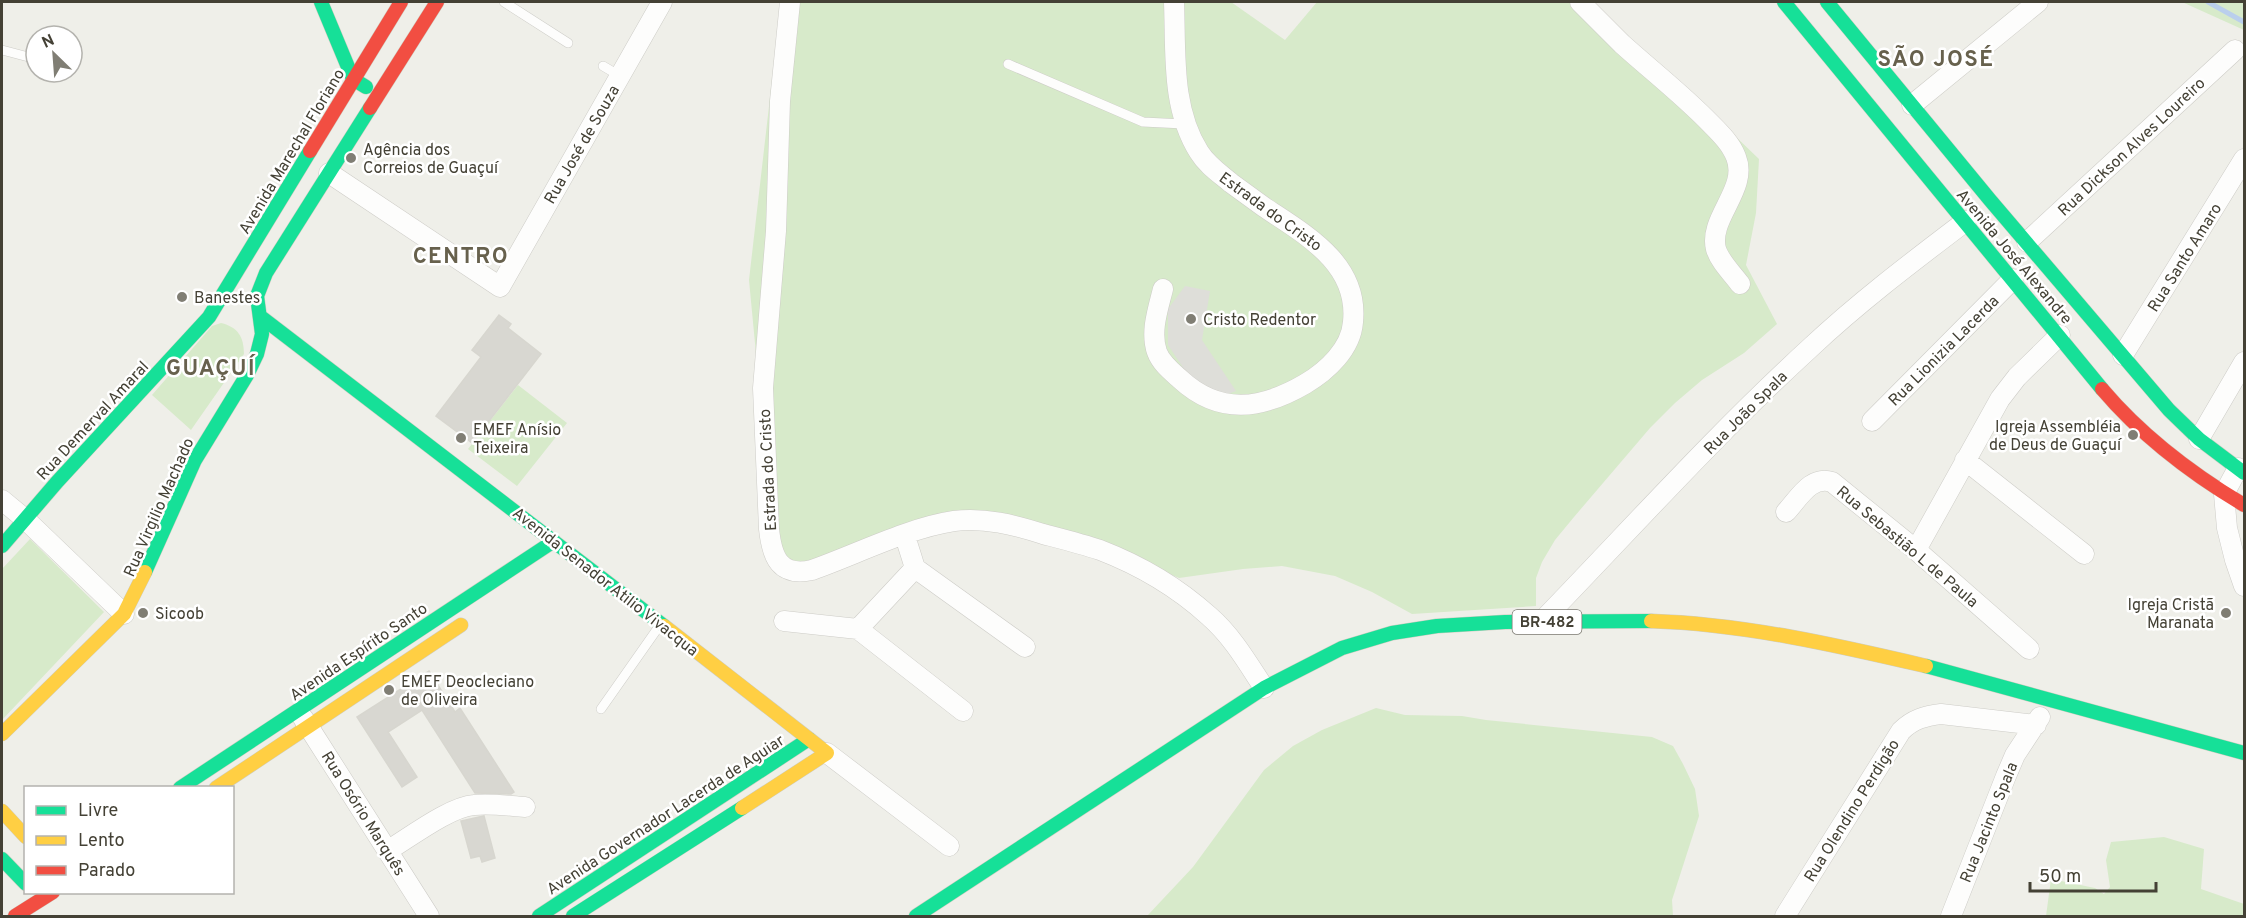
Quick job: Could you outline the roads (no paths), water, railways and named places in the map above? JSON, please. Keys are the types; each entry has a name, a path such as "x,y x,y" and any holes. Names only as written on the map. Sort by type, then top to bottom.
{"main road":[{"path":"321,2 353,79 380,95"},
{"name":"Avenida Marechal Floriano","path":"209,317 401,2"},
{"path":"261,317 258,311 257,296 263,280 437,2"},
{"name":"Avenida José Alexandre","path":"1785,2 2106,393 2132,420 2184,466 2244,505"},
{"path":"1827,2 1966,171 2169,410 2199,439 2241,470"},
{"path":"1938,189 1948,189 1955,185 1966,171"},
{"path":"243,314 261,317"},
{"path":"209,317 226,315"},
{"name":"Rua Demerval Amaral","path":"10,530 209,317"},
{"name":"Avenida Senador Atilio Vivacqua","path":"261,317 554,541 564,555 661,623 827,753"},
{"name":"Rua Virgilio Machado","path":"2,734 124,614 136,595 195,460 247,375 257,354 262,334 261,317"},
{"name":"Avenida Espírito Santo","path":"183,786 554,541"},
{"path":"219,786 473,617"},
{"name":"BR-482","path":"915,916 1264,688 1299,668 1368,639 1465,622 1639,621 1735,628 1834,645 1936,669 2244,753"},
{"name":"Avenida Governador Lacerda de Aguiar","path":"539,916 809,739"},
{"path":"573,916 827,753"},
{"path":"2,811 24,835"},
{"path":"2,859 23,888"},
{"path":"15,916 42,895"}],"street":[{"name":"Rua José de Souza","path":"329,173 500,287 612,71 662,2"},
{"name":"Estrada do Cristo","path":"790,2 780,101 776,231 763,388 771,547 777,560 787,570 799,573 954,521 980,519 1028,529 1101,551 1140,568 1184,596 1208,615 1233,641 1264,688"},
{"name":"Estrada do Cristo","path":"1163,289 1155,322 1157,352 1164,364 1184,383 1216,401 1244,405 1263,403 1282,397 1326,369 1349,341 1353,329 1354,312 1351,294 1344,275 1328,254 1305,234 1263,206 1207,163 1195,146 1184,124 1176,69 1174,2"},
{"path":"1580,2 1622,44 1688,100 1729,144 1737,158 1738,170 1735,187 1720,222 1715,241 1720,259 1740,284"},
{"path":"1912,105 2038,2"},
{"name":"Rua Dickson Alves Loureiro","path":"2027,242 2235,50"},
{"name":"Rua Santo Amaro","path":"2123,355 2244,159"},
{"name":"Rua João Spala","path":"1541,622 1748,407 1802,355 1880,286 1966,221"},
{"name":"Rua Lionizia Lacerda","path":"1872,421 2013,279"},
{"path":"1916,550 2008,387 2060,336"},
{"path":"2199,439 2244,362"},
{"path":"1965,460 2084,554"},
{"path":"2241,470 2224,494 2228,528 2244,586"},
{"name":"Rua Sebastião L de Paula","path":"1786,512 1815,482 1826,480 1837,486 1916,550 2029,649"},
{"path":"2,500 10,530 124,614"},
{"path":"904,536 915,568 1025,647"},
{"path":"858,628 915,568"},
{"path":"784,621 858,628 963,711"},
{"name":"Rua Jacinto Spala","path":"1951,916 2015,755 2050,700"},
{"name":"Rua Osório Marquês","path":"298,711 429,916"},
{"name":"Rua Olendino Perdigão","path":"1785,916 1901,731 1909,723 1930,715 1941,714 2036,725"},
{"name":"Avenida Senador Atilio Vivacqua","path":"827,753 949,846"},
{"path":"387,851 436,820 461,808 473,805 525,807"}],"lane":[{"path":"504,2 568,43"},
{"path":"2,50 24,56"},
{"path":"1008,64 1143,122 1184,124"},
{"path":"601,709 661,623"}],"waterway":[{"path":"2208,2 2244,22"}],"place":[{"name":"Agência dos Correios de Guaçuí","path":"351,158"},
{"name":"Banestes","path":"182,297"},
{"name":"Cristo Redentor","path":"1191,319"},
{"name":"Igreja Assembléia de Deus de Guaçuí","path":"2133,435"},
{"name":"EMEF Anísio Teixeira","path":"461,438"},
{"name":"Sicoob","path":"143,613"},
{"name":"Igreja Cristã Maranata","path":"2226,613"},
{"name":"EMEF Deocleciano de Oliveira","path":"389,690"}],"district":[{"name":"SÃO JOSÉ","path":"1936,58"},
{"name":"CENTRO","path":"461,255"},
{"name":"GUAÇUÍ","path":"211,367"}]}
